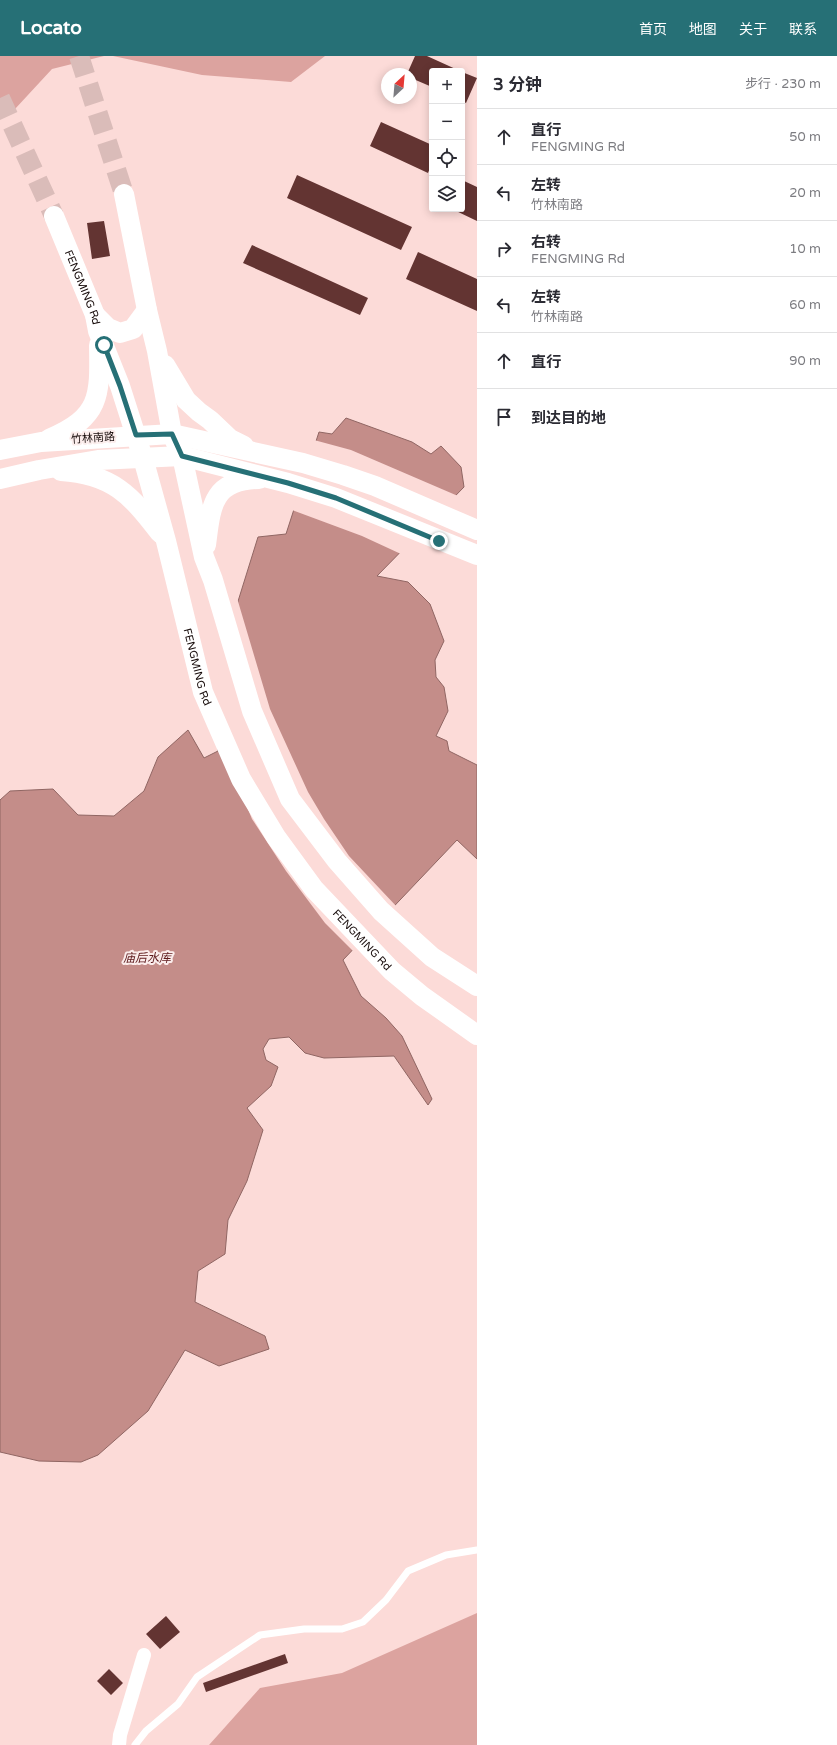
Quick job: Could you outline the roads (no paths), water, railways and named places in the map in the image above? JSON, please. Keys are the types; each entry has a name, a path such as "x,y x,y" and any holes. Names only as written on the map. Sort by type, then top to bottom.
{"main road":[{"path":"124,194 147,310 157,351 172,434 182,456 204,557 213,580 252,711 290,799 337,861 381,911 432,957 477,986"},
{"name":"FENGMING Rd","path":"54,216 97,323 120,386 143,458 166,541 203,692 241,779 276,837 314,889 392,971 422,996 477,1035"},
{"path":"41,442 66,432 85,417 92,407 98,394 99,373 97,323 120,334 133,329 147,310"},
{"path":"157,351 174,383 186,400 230,439 257,453"},
{"name":"竹林南路","path":"0,450 41,442 172,434 303,463 343,474 375,486 477,530"},
{"name":"竹林南路","path":"0,479 39,470 98,460 182,456 280,481 336,498 477,555"},
{"path":"39,470 70,472 94,477 120,489 136,502 166,541"},
{"path":"204,557 210,517 217,496 235,482 249,480 280,481"}],"street":[{"path":"119,1745 120,1735 144,1655"}],"lane":[{"path":"135,1745 146,1731 178,1704 197,1677 260,1635 304,1629 342,1629 363,1622 386,1600 408,1571 446,1555 477,1550"}],"water":[{"name":"庙后水库","path":"346,418 412,442 431,454 441,446 461,467 464,487 377,576 408,582 430,604 444,641 435,660 436,677 444,687 448,711 436,736 447,741 449,751 477,765 477,859 457,840 343,960 361,996 386,1018 402,1036 432,1099 428,1105 394,1056 324,1058 305,1053 289,1037 269,1039 263,1049 266,1060 278,1067 271,1086 247,1108 263,1130 247,1181 228,1220 225,1254 198,1271 195,1302 265,1336 269,1349 219,1366 185,1350 148,1411 98,1455 81,1462 39,1461 0,1452 0,800 10,791 53,789 78,815 114,816 144,791 158,757 188,730 204,758 218,751 221,656 258,537 286,534 319,432 332,434"}],"tunnel":[{"path":"79,56 124,194"},
{"path":"0,98 54,216"}]}
